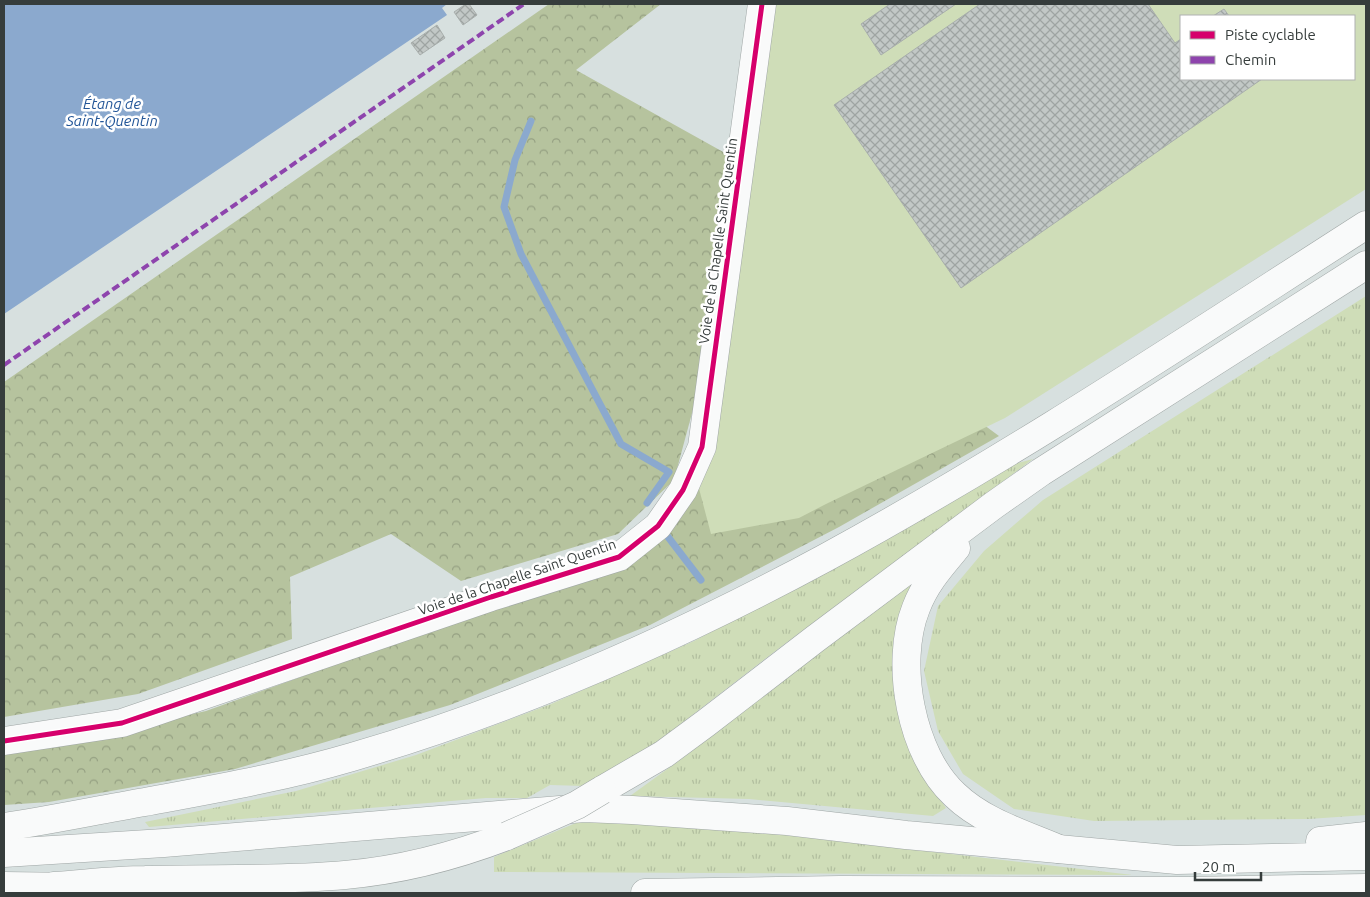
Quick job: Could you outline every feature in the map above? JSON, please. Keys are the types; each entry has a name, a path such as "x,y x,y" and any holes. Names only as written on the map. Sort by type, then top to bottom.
{"main road":[{"name":"Voie de la Chapelle Saint Quentin","path":"4,741 122,723 491,597 619,557 658,526 683,490 702,447 762,4"},
{"path":"5,836 263,781 350,758 472,718 598,668 746,599 827,557 948,488 1071,413 1366,225"},
{"path":"54,886 142,880 307,877 346,875 391,869 435,860 476,848 577,805 664,754 994,505 1091,439 1366,265"},
{"path":"994,505 933,575 926,585 916,608 910,627 906,654 910,707 928,758 954,795 974,810 998,824 1059,849"},
{"path":"5,836 164,844 584,808 787,821 906,835 1177,860 1366,856"},
{"path":"1177,860 1249,842 1309,842 1366,836"},
{"path":"4,886 54,886 168,893"},
{"path":"645,893 840,890 1191,892 1366,888"}],"green space":[{"path":"549,4 661,4 576,70 734,158 702,376 674,480 618,534 461,581 391,534 290,577 292,639 138,694 4,717 4,382"},
{"path":"768,4 1366,4 1366,189 1005,418 799,518 711,534 692,462"},
{"path":"1366,296 1366,815 1309,819 1094,821 1014,809 963,774 938,731 924,671 938,606 984,551 1043,500"},
{"path":"957,405 999,436 839,527 650,625 450,705 235,769 49,802 4,805 4,753 37,749 206,711 607,567 702,465"},
{"path":"1033,459 778,649 660,740 584,786 550,785 527,798 486,798 149,827 145,822 296,791 416,755 551,704 694,641 858,554 1014,464"},
{"path":"908,582 917,582 900,623 892,666 899,716 916,762 946,808 933,816 749,799 630,796 688,754"},
{"path":"588,818 786,835 1133,875 494,872 494,857"}],"water":[{"name":"Étang de Saint-Quentin","path":"4,4 447,4 442,8 447,15 4,314"}],"building":[{"path":"469,4 477,15 463,25 454,12"},
{"path":"890,4 956,4 881,55 861,24"},
{"path":"980,4 1148,4 1175,43 1180,40 1180,80 1261,80 961,288 834,105"},
{"path":"1224,9 1228,15 1215,15"},
{"path":"437,25 445,38 420,55 411,43"}],"waterway":[{"path":"531,121 515,160 504,207 521,254 621,444 669,472 647,503"},
{"path":"665,533 701,580"}],"marked path":[{"path":"4,365 524,4"}],"cycle path":[{"path":"4,741 122,723 491,597 619,557 658,526 683,490 702,447 762,4"}]}
